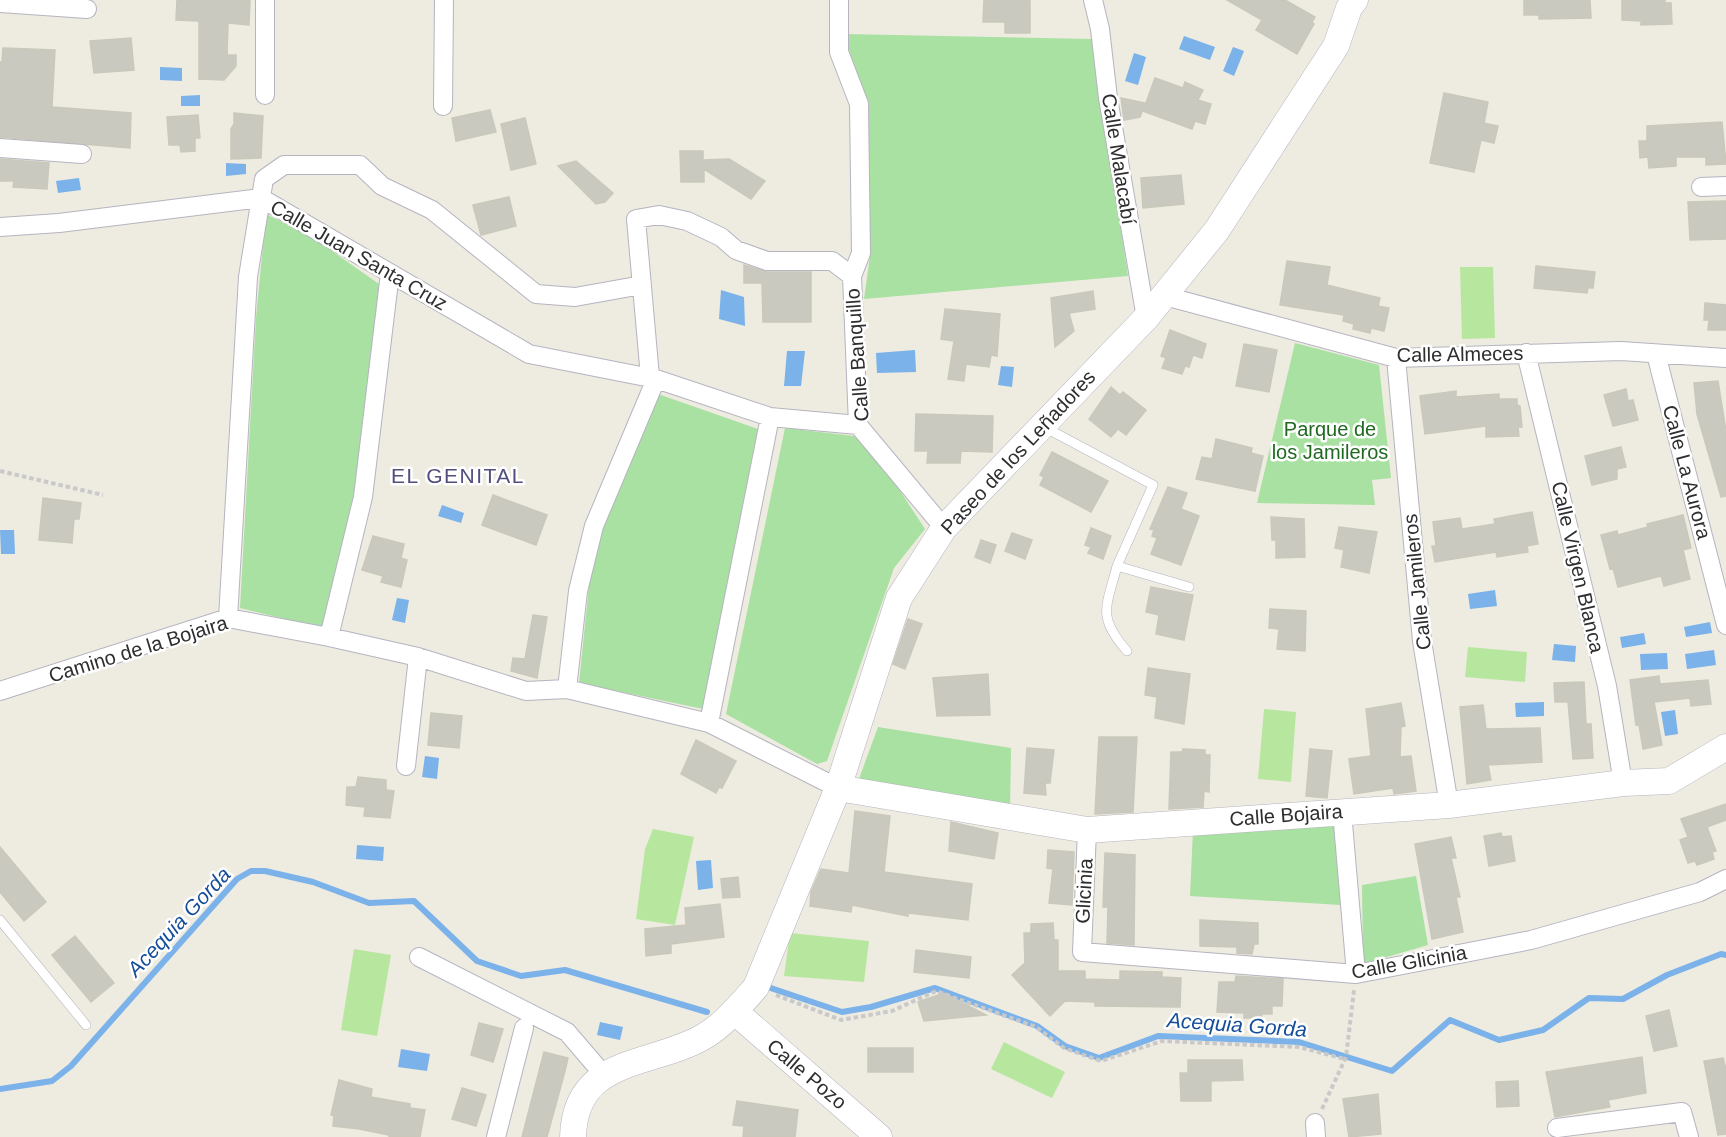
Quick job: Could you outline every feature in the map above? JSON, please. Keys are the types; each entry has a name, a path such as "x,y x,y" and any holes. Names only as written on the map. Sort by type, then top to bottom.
{"street":[{"path":"265,0 265,94"},
{"path":"443,106 444,0"},
{"path":"839,0 839,52 859,104 861,253 852,276"},
{"name":"Calle Malacabí","path":"1093,0 1100,29 1108,98 1146,318"},
{"name":"Paseo de los Leñadores","path":"573,1137 573,1124 586,1092 603,1074 703,1037 734,1011 756,987 838,788 899,598 944,528 1146,318 1217,230 1336,46 1349,8 1355,0"},
{"path":"0,3 87,9"},
{"path":"0,148 82,154"},
{"path":"0,227 58,223 261,198 264,179 284,165 360,165 382,186 432,210 536,294 575,297 642,285 653,378 594,526 578,591 567,689"},
{"path":"1701,187 1726,186"},
{"name":"Calle Juan Santa Cruz","path":"228,618 248,278 261,198 529,354 653,378 771,417 858,425"},
{"name":"Calle Banquillo","path":"642,285 636,219 659,215 687,222 721,237 736,250 767,261 832,261 852,276 858,425 944,528"},
{"path":"330,637 363,497 390,273"},
{"name":"Calle Almeces","path":"1166,296 1396,357 1621,351 1726,358"},
{"name":"Calle Virgen Blanca","path":"1526,353 1607,686 1623,783"},
{"name":"Calle La Aurora","path":"1656,354 1726,625"},
{"name":"Calle Jamileros","path":"1396,357 1422,641 1449,805"},
{"path":"709,723 771,417"},
{"name":"Camino de la Bojaira","path":"0,691 228,618 330,637 418,657 526,691 567,689 709,723 838,788"},
{"path":"406,766 418,657"},
{"name":"Calle Bojaira","path":"838,788 1087,830 1449,805 1623,783 1668,781 1726,747"},
{"path":"1342,812 1356,974"},
{"name":"Glicinia","path":"1082,952 1087,830"},
{"name":"Calle Glicinia","path":"1082,952 1356,974 1530,940 1700,892 1726,879"},
{"path":"419,957 567,1032 603,1074"},
{"name":"Calle Pozo","path":"734,1011 879,1137"},
{"path":"496,1137 524,1028"},
{"path":"1557,1128 1682,1112 1689,1137"}],"lane":[{"path":"1042,425 1153,485 1117,566 1105,616 1112,633 1127,651"},
{"path":"1117,566 1189,587"},
{"path":"0,920 86,1025"}],"path":[{"path":"0,471 103,495"},
{"path":"1315,1130 1345,1059 1356,974"},
{"path":"756,987 841,1020 892,1011 936,991 1036,1027 1064,1048 1101,1061 1162,1041 1299,1047 1345,1059"}],"green space":[{"path":"844,34 1093,39 1128,276 864,299 870,256 867,105"},
{"path":"266,214 312,237 379,284 354,504 322,628 240,608 256,318"},
{"path":"1460,267 1493,267 1495,338 1462,339"},
{"name":"Parque de los Jamileros","path":"1295,343 1379,365 1391,478 1372,480 1375,505 1257,503"},
{"path":"658,394 758,429 703,709 579,683 590,576 604,519"},
{"path":"785,428 854,436 885,468 925,529 894,568 827,761 817,764 726,714"},
{"path":"1468,647 1527,652 1525,682 1465,677"},
{"path":"1264,709 1296,712 1291,782 1258,779"},
{"path":"878,727 1011,748 1010,812 856,787"},
{"path":"1334,823 1341,905 1190,896 1193,830"},
{"path":"653,829 694,837 675,925 636,919 645,849"},
{"path":"1416,876 1428,945 1363,964 1362,885"},
{"path":"790,933 869,941 864,982 784,976"},
{"path":"354,949 391,955 377,1036 341,1030"},
{"path":"1004,1042 1065,1072 1052,1098 991,1069"}],"water":[{"path":"1184,36 1215,47 1210,60 1179,49"},
{"path":"1233,47 1244,51 1234,76 1223,71"},
{"path":"1134,53 1146,57 1138,85 1125,81"},
{"path":"160,67 182,68 182,81 160,80"},
{"path":"200,95 200,106 181,106 181,96"},
{"path":"226,163 246,164 246,174 226,176"},
{"path":"79,178 81,190 58,193 56,181"},
{"path":"721,290 744,297 745,326 719,319"},
{"path":"915,350 916,372 877,373 876,353"},
{"path":"787,351 805,351 801,386 784,386"},
{"path":"1001,366 1014,367 1012,387 998,385"},
{"path":"442,505 464,513 461,523 438,516"},
{"path":"0,530 14,530 15,554 1,554"},
{"path":"1495,590 1497,606 1470,609 1468,594"},
{"path":"397,598 409,600 405,623 392,620"},
{"path":"1710,622 1712,633 1686,637 1684,627"},
{"path":"1644,633 1646,644 1622,648 1620,637"},
{"path":"1554,644 1576,646 1575,662 1552,660"},
{"path":"1714,650 1716,665 1687,669 1685,654"},
{"path":"1667,653 1668,669 1641,670 1640,654"},
{"path":"1544,702 1544,716 1516,717 1515,703"},
{"path":"1675,710 1678,734 1665,736 1661,712"},
{"path":"425,756 439,758 437,779 422,777"},
{"path":"357,845 384,847 383,861 356,859"},
{"path":"711,860 713,888 698,890 696,861"},
{"path":"600,1022 623,1027 620,1040 597,1035"},
{"path":"401,1049 430,1054 427,1071 398,1067"}],"building":[{"path":"177,0 250,0 249,25 228,23 227,55 236,55 236,66 224,80 199,79 199,21 176,20"},
{"path":"984,0 1030,0 1030,33 1005,33 1005,22 983,22"},
{"path":"1227,0 1285,0 1315,17 1312,22 1314,24 1297,54 1256,30 1262,20"},
{"path":"1524,0 1590,0 1591,18 1539,19 1539,15 1524,15"},
{"path":"1622,0 1665,0 1665,3 1671,3 1672,24 1641,25 1641,21 1622,20"},
{"path":"131,38 134,70 94,73 90,41"},
{"path":"3,48 55,50 52,107 131,113 130,148 0,137 0,62 2,62"},
{"path":"1155,78 1183,88 1185,82 1203,90 1198,100 1211,104 1205,124 1195,121 1192,129 1143,111"},
{"path":"1444,93 1488,102 1484,123 1498,126 1494,143 1481,140 1474,172 1430,163"},
{"path":"1121,98 1145,103 1140,117 1124,120"},
{"path":"490,110 496,132 456,141 452,118"},
{"path":"234,113 263,116 261,158 231,159 231,129 234,124"},
{"path":"198,115 200,138 195,138 195,151 181,152 180,145 169,145 167,117"},
{"path":"525,118 536,164 511,170 501,124"},
{"path":"1722,122 1726,164 1706,165 1706,157 1676,157 1676,166 1649,168 1648,157 1640,158 1639,141 1647,141 1647,126"},
{"path":"680,151 703,151 703,160 729,159 765,181 751,199 704,169 704,182 681,182"},
{"path":"0,159 49,163 47,189 13,187 14,181 0,181"},
{"path":"576,161 613,193 605,202 596,204 558,166"},
{"path":"1181,175 1184,204 1143,208 1141,178"},
{"path":"509,197 516,226 481,235 473,205"},
{"path":"1726,201 1726,239 1690,240 1688,202"},
{"path":"1287,261 1330,267 1327,285 1380,298 1378,306 1389,308 1384,331 1371,328 1370,333 1353,329 1354,324 1343,321 1344,315 1280,305"},
{"path":"744,265 767,272 811,272 811,322 763,322 762,283 744,283"},
{"path":"1536,266 1595,272 1593,288 1588,288 1587,293 1534,288"},
{"path":"1093,291 1095,309 1069,313 1074,331 1055,347 1051,298"},
{"path":"1705,303 1726,305 1726,330 1708,330 1709,320 1704,320"},
{"path":"945,309 1000,314 997,356 991,355 989,367 966,364 964,381 948,379 954,341 941,339"},
{"path":"1170,330 1206,344 1202,358 1193,355 1189,367 1185,366 1182,374 1162,368 1166,358 1161,356"},
{"path":"1244,344 1277,350 1269,392 1236,386"},
{"path":"1718,381 1726,431 1726,496 1721,497 1697,414 1694,383"},
{"path":"1111,387 1120,395 1123,392 1146,410 1126,435 1118,429 1111,437 1089,419"},
{"path":"1626,389 1628,401 1633,400 1638,420 1613,426 1604,395"},
{"path":"1456,391 1456,397 1499,394 1499,399 1517,399 1522,427 1518,427 1519,436 1486,437 1486,426 1425,434 1420,396"},
{"path":"916,414 993,416 992,452 961,451 960,463 927,463 928,451 915,451"},
{"path":"1216,439 1252,448 1251,453 1263,456 1255,491 1196,479 1202,457 1212,459"},
{"path":"1621,447 1626,467 1617,469 1617,479 1592,485 1585,456"},
{"path":"1052,452 1108,481 1091,512 1040,485 1044,477 1040,475"},
{"path":"1168,487 1187,493 1181,509 1199,516 1181,565 1151,554 1157,538 1152,536 1154,530 1150,529"},
{"path":"493,495 547,515 536,545 482,525"},
{"path":"43,498 81,503 79,519 74,519 72,543 39,540"},
{"path":"1532,512 1538,544 1527,546 1528,552 1497,557 1496,552 1435,562 1432,546 1436,546 1433,522 1460,518 1462,529 1495,524 1494,519"},
{"path":"1683,515 1691,548 1683,550 1690,579 1664,586 1661,576 1618,587 1613,568 1610,569 1601,535 1617,531 1618,535 1648,527 1647,524"},
{"path":"1271,517 1304,519 1305,557 1276,558 1276,540 1272,540"},
{"path":"1339,527 1377,532 1369,573 1341,567 1344,550 1335,548"},
{"path":"1091,528 1111,536 1103,559 1088,553 1091,547 1085,545"},
{"path":"1012,533 1032,540 1025,559 1005,551"},
{"path":"373,536 404,544 401,558 407,560 401,587 381,582 383,576 362,570"},
{"path":"981,540 996,545 990,563 975,557"},
{"path":"1151,587 1193,595 1184,640 1156,634 1159,615 1146,612"},
{"path":"1270,609 1306,611 1305,651 1277,649 1279,629 1269,628"},
{"path":"533,615 547,617 537,678 511,671 513,658 525,659"},
{"path":"908,619 922,624 905,669 893,664"},
{"path":"1148,668 1190,674 1184,724 1155,718 1157,697 1145,695"},
{"path":"988,674 990,715 937,716 933,678"},
{"path":"1659,676 1660,684 1708,680 1711,704 1691,706 1690,698 1654,702 1662,745 1643,749 1639,725 1636,725 1630,680"},
{"path":"1584,682 1586,724 1591,724 1593,758 1573,759 1568,702 1555,702 1554,683"},
{"path":"1401,703 1405,726 1401,727 1400,757 1411,756 1416,791 1394,794 1393,788 1354,794 1349,759 1371,756 1366,709"},
{"path":"1483,705 1486,729 1540,728 1542,762 1488,765 1491,780 1467,784 1460,707"},
{"path":"431,713 462,716 459,748 428,745"},
{"path":"1099,737 1137,737 1133,812 1095,814"},
{"path":"696,740 736,761 722,788 719,787 716,793 681,774"},
{"path":"1027,748 1054,750 1050,783 1045,783 1046,795 1024,793"},
{"path":"1183,749 1205,750 1205,755 1210,755 1209,792 1204,791 1203,807 1169,809 1171,752 1182,752"},
{"path":"1310,749 1332,751 1327,798 1306,796"},
{"path":"358,777 386,780 386,790 394,791 390,818 364,816 365,807 346,805 347,787 356,787"},
{"path":"1726,804 1726,820 1707,827 1716,851 1712,852 1714,859 1697,865 1695,861 1688,863 1680,840 1688,837 1681,819"},
{"path":"855,811 890,816 884,872 972,884 968,920 908,913 908,916 852,905 851,912 810,906 811,892 821,869 849,873"},
{"path":"951,822 998,833 994,859 949,851"},
{"path":"1501,833 1502,837 1511,836 1515,861 1489,866 1484,836"},
{"path":"1451,837 1456,858 1451,858 1460,897 1456,897 1463,932 1432,939 1415,844"},
{"path":"0,847 46,902 24,921 0,892"},
{"path":"1048,850 1074,852 1072,905 1049,903 1053,869 1047,868"},
{"path":"1105,853 1135,855 1134,945 1107,943 1108,907 1103,907"},
{"path":"738,877 740,897 723,898 721,879"},
{"path":"720,904 724,937 671,944 671,953 646,956 645,929 686,925 685,908"},
{"path":"1200,920 1258,923 1258,944 1254,944 1252,954 1237,953 1237,947 1200,946"},
{"path":"1053,923 1054,940 1058,940 1058,971 1085,971 1085,979 1120,980 1120,971 1162,972 1162,977 1181,978 1180,1007 1095,1006 1095,1002 1065,1001 1050,1016 1012,975 1025,963 1024,933 1031,933 1031,924"},
{"path":"75,936 114,983 91,1002 52,955"},
{"path":"916,950 971,957 969,978 914,972"},
{"path":"1236,976 1283,979 1282,1006 1272,1006 1272,1014 1262,1014 1261,1018 1244,1018 1244,1013 1217,1012 1219,982 1235,982"},
{"path":"944,993 986,1015 924,1021 918,1002"},
{"path":"1669,1010 1677,1046 1654,1051 1646,1016"},
{"path":"479,1023 503,1029 493,1062 471,1055"},
{"path":"868,1048 913,1048 913,1072 868,1072"},
{"path":"544,1052 568,1058 565,1071 547,1137 522,1137"},
{"path":"1642,1057 1646,1093 1608,1100 1610,1107 1555,1117 1546,1072"},
{"path":"1723,1058 1726,1069 1726,1134 1718,1135 1704,1061"},
{"path":"1188,1060 1242,1060 1243,1080 1211,1081 1211,1101 1181,1101 1180,1073 1188,1073"},
{"path":"339,1080 372,1089 371,1097 410,1104 410,1108 425,1110 420,1137 389,1137 389,1135 359,1129 333,1126 334,1116 331,1115"},
{"path":"1518,1081 1519,1106 1497,1107 1496,1082"},
{"path":"462,1088 486,1095 476,1126 452,1119"},
{"path":"1378,1094 1381,1134 1349,1137 1343,1099"},
{"path":"737,1101 798,1110 795,1137 743,1137 744,1126 733,1125"}],"waterway":[{"name":"Acequia Gorda","path":"0,1089 52,1081 71,1066 237,879 251,871 265,871 313,882 369,903 414,901 477,961 521,976 565,970 707,1012"},
{"name":"Acequia Gorda","path":"762,985 842,1012 871,1007 935,988 1037,1026 1065,1046 1099,1058 1158,1036 1299,1042 1392,1071 1450,1020 1499,1040 1543,1030 1589,998 1623,999 1667,975 1721,954 1726,955"}],"district":[{"name":"EL GENITAL","path":"458,476"}]}
